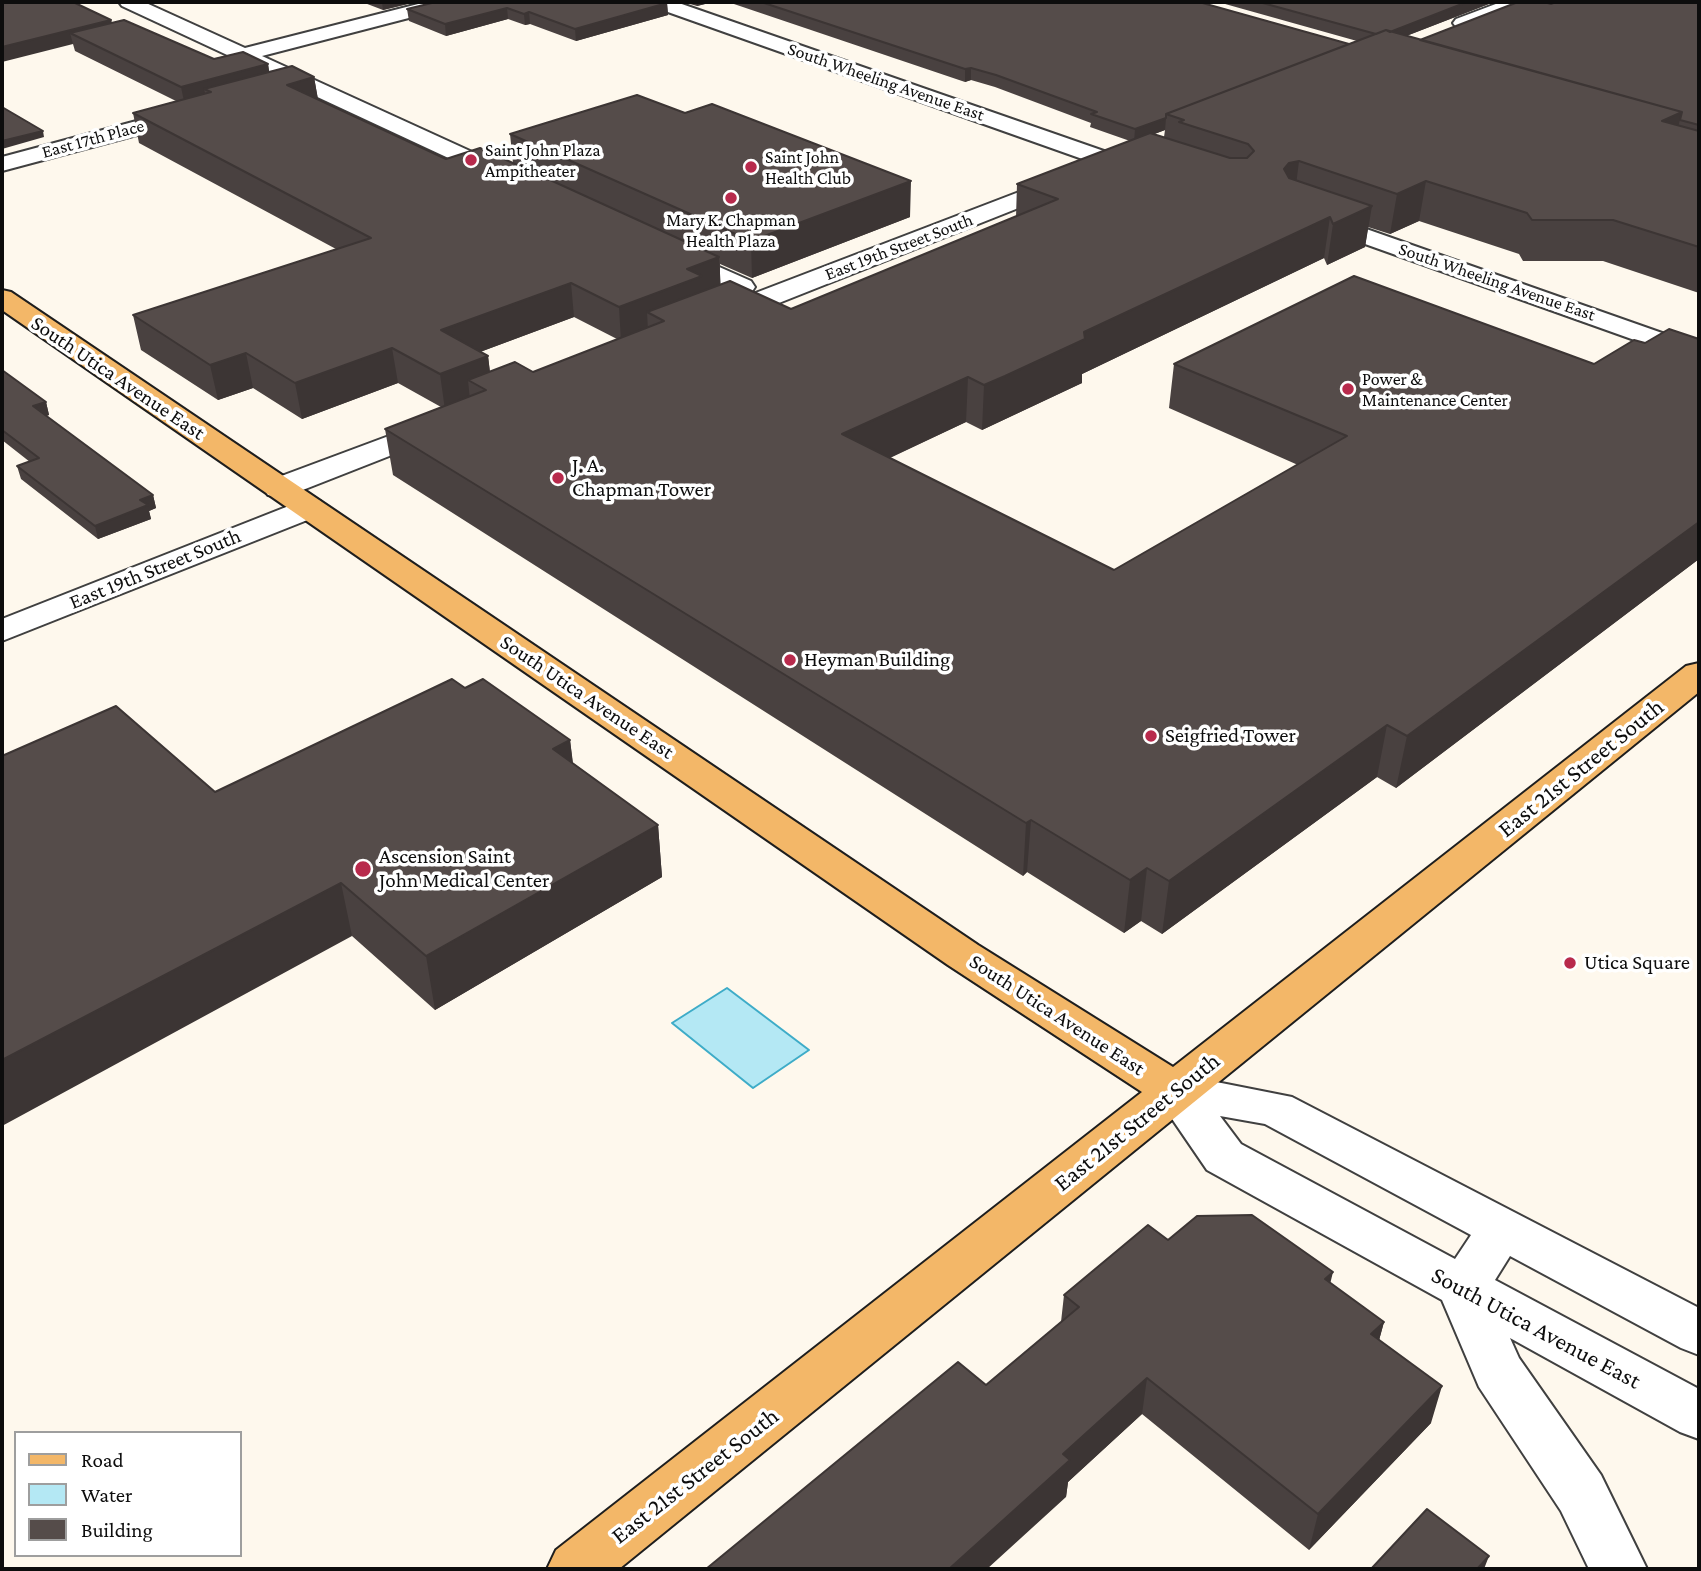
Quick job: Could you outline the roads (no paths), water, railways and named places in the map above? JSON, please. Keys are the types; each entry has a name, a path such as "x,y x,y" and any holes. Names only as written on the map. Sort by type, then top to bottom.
{"main road":[{"name":"South Utica Avenue East","path":"2,298 963,955 1176,1091"},
{"name":"East 21st Street South","path":"576,1569 1699,674"}],"street":[{"path":"129,2 524,185"},
{"path":"244,54 448,2"},
{"name":"South Wheeling Avenue East","path":"659,2 1122,159"},
{"path":"1441,32 1517,2"},
{"path":"272,92 306,83"},
{"name":"East 17th Place","path":"2,164 203,110"},
{"name":"East 19th Street South","path":"693,327 1122,159"},
{"name":"South Wheeling Avenue East","path":"1293,210 1699,355"},
{"path":"657,247 742,287"},
{"path":"279,488 458,419"},
{"name":"East 19th Street South","path":"2,631 309,508"},
{"name":"South Utica Avenue East","path":"1176,1091 1276,1109 1699,1333"},
{"name":"South Utica Avenue East","path":"1176,1091 1224,1157 1699,1416"},
{"path":"1502,1229 1463,1289 1497,1371 1581,1493 1618,1569"}],"water":[{"path":"727,988 809,1050 753,1088 672,1023"}],"place":[{"name":"Saint John Plaza Ampitheater","path":"471,160"},
{"name":"Saint John Health Club","path":"751,167"},
{"name":"Mary K. Chapman Health Plaza","path":"731,198"},
{"name":"Power & Maintenance Center","path":"1348,389"},
{"name":"J. A. Chapman Tower","path":"558,478"},
{"name":"Heyman Building","path":"790,660"},
{"name":"Seigfried Tower","path":"1151,736"},
{"name":"Ascension Saint John Medical Center","path":"363,869"},
{"name":"Utica Square","path":"1570,963"}]}
